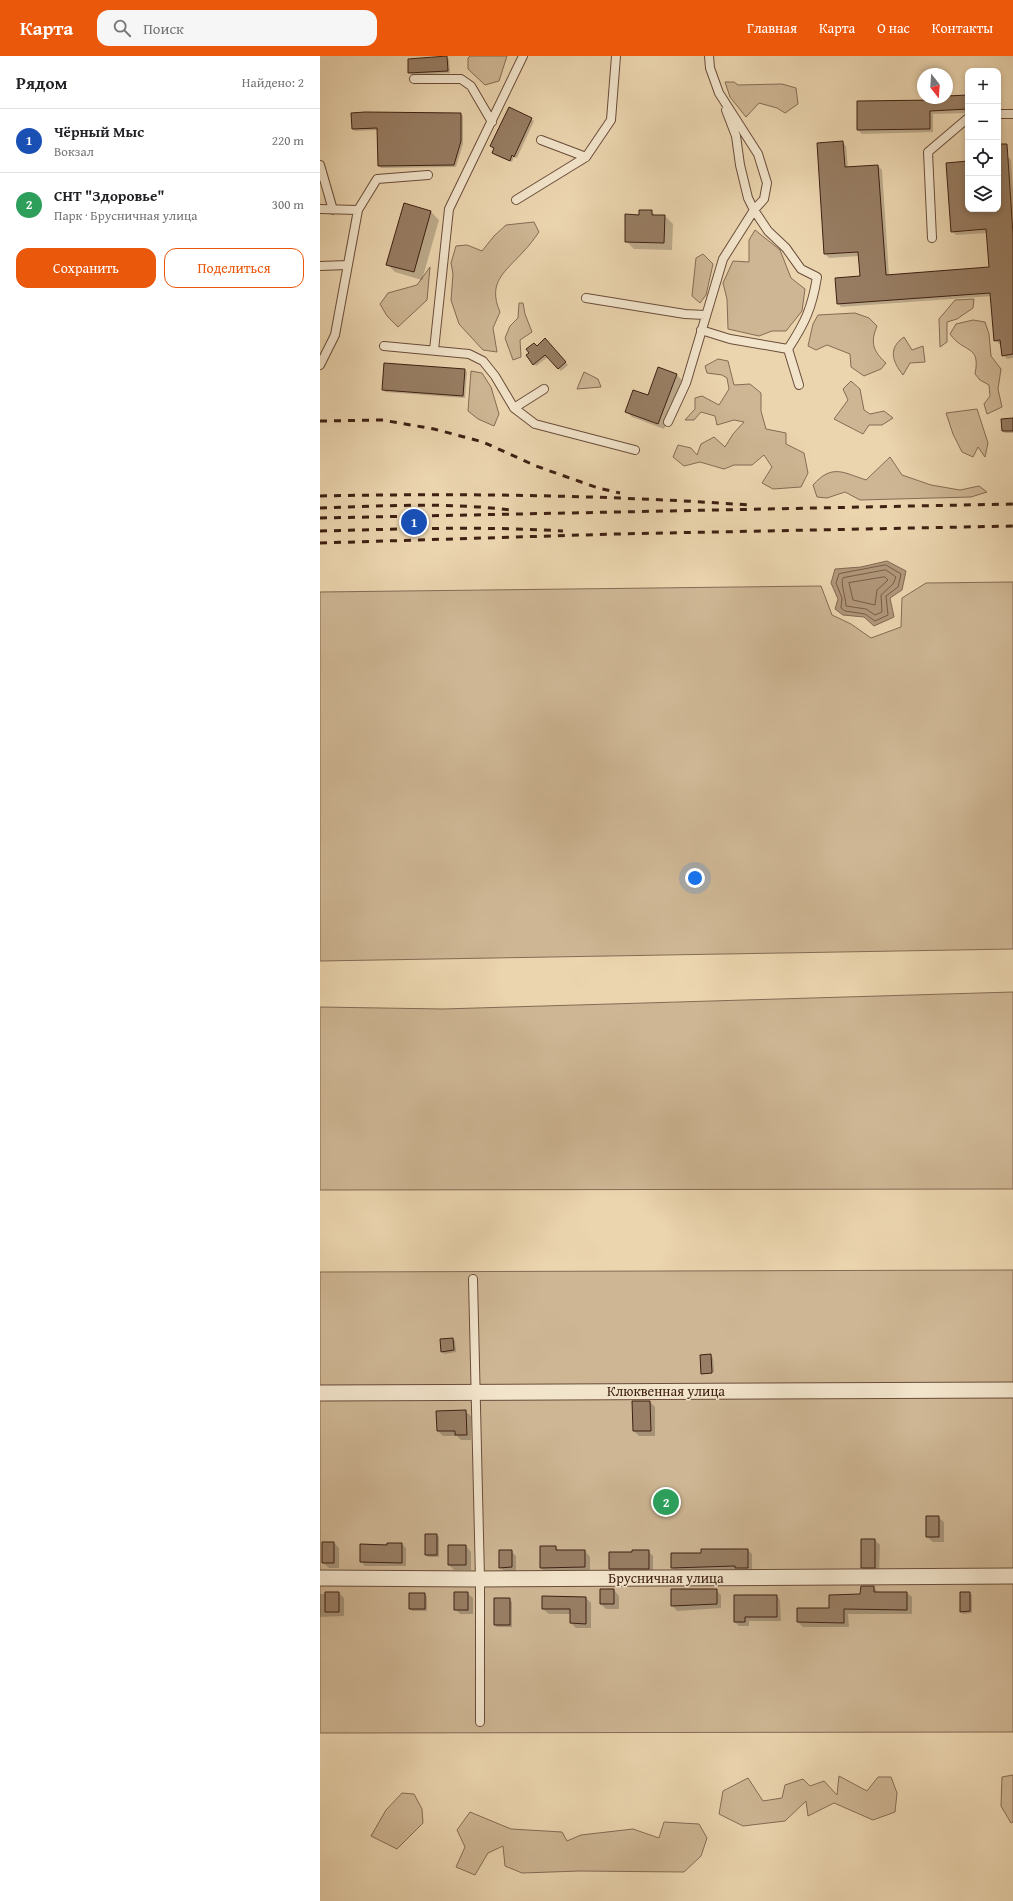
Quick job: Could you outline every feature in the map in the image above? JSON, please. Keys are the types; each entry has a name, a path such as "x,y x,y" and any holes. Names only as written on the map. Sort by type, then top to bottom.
{"street":[{"name":"Клюквенная улица","path":"320,1393 1013,1390"},
{"name":"Брусничная улица","path":"320,1578 480,1579 1013,1576"}],"lane":[{"path":"434,350 449,209 524,56"},
{"path":"516,200 586,157 611,120 616,56"},
{"path":"709,56 710,68 736,136 740,165 748,198 768,231 786,248 801,269 817,277 813,299 804,325 788,349 798,385"},
{"path":"414,79 460,79 471,86 492,122"},
{"path":"668,422 686,384 705,315 723,259 754,210 764,199 767,183 758,154 719,93"},
{"path":"1001,114 1013,114"},
{"path":"932,238 928,152 965,121"},
{"path":"541,140 586,157"},
{"path":"320,165 333,210"},
{"path":"320,365 335,335 358,210 376,179 428,175"},
{"path":"320,210 358,210"},
{"path":"320,266 348,265"},
{"path":"586,298 685,314 705,315"},
{"path":"701,330 730,339 788,349"},
{"path":"384,346 469,354 483,361 495,376 514,408 535,424 635,450"},
{"path":"514,408 544,390"},
{"path":"473,1279 477,1392 480,1579 480,1722"}],"shaded area":[{"path":"470,56 507,56 499,81 485,85 468,69 468,58"},
{"path":"725,82 734,82 738,85 782,84 796,88 798,104 785,113 777,108 759,103 746,117 730,97"},
{"path":"534,222 539,232 504,272 497,285 497,302 500,312 493,328 497,352 483,350 459,324 451,300 453,274 451,263 456,246 467,245 482,251 494,236 506,225"},
{"path":"755,230 780,250 791,278 805,289 802,311 786,331 772,331 759,336 728,329 727,299 723,283 733,261 749,262 749,240"},
{"path":"703,254 713,264 706,295 700,303 692,296 696,258"},
{"path":"430,267 427,300 398,327 387,316 380,304 388,293 417,285"},
{"path":"974,299 973,308 957,319 947,322 947,342 940,347 939,319 955,300"},
{"path":"519,303 523,303 525,314 532,332 520,340 521,357 513,360 505,338 510,326 518,318"},
{"path":"855,313 869,318 877,326 873,342 878,355 886,363 881,369 864,376 851,367 850,354 827,345 816,350 808,346 813,324 818,315"},
{"path":"973,320 985,322 989,334 991,356 1001,369 998,389 1002,407 987,414 984,404 990,396 989,385 980,380 975,374 976,358 973,353 955,340 950,334 956,324"},
{"path":"904,337 912,350 923,346 925,362 910,363 903,375 896,365 893,355 899,341"},
{"path":"718,359 728,361 734,385 750,384 761,393 761,411 766,429 786,433 786,444 804,453 808,473 801,487 773,489 762,483 772,467 764,455 752,465 734,465 724,469 700,462 684,466 673,457 678,445 691,448 697,455 701,444 714,437 725,447 733,434 744,422 734,420 717,425 715,416 701,412 694,420 685,420 695,409 695,398 702,396 719,405 729,389 727,378 722,375 707,373 705,366"},
{"path":"471,371 482,373 491,387 499,414 494,426 478,419 468,411"},
{"path":"584,372 598,379 601,387 577,389"},
{"path":"851,381 860,389 864,410 870,414 884,411 893,418 882,425 869,425 863,434 834,419 848,400 843,389"},
{"path":"977,409 988,443 985,457 978,447 973,457 962,452 953,434 946,413"},
{"path":"890,457 902,475 931,485 960,490 979,486 987,492 971,497 860,500 845,492 827,498 817,497 813,485 826,474 838,472 850,474 866,480"},
{"path":"1013,582 1013,949 320,961 320,592 821,586 832,615 851,624 871,638 901,627 902,598 926,583"},
{"path":"1013,992 1013,1189 320,1190 320,1007 443,1009"},
{"path":"1013,1270 1013,1732 320,1733 320,1272"},
{"path":"1013,1775 1013,1822 1011,1823 1001,1806 1002,1777"},
{"path":"839,1776 867,1791 878,1777 891,1777 897,1793 895,1812 873,1820 834,1803 808,1816 806,1801 785,1821 743,1826 719,1814 723,1791 748,1778 763,1801 782,1798 785,1785 803,1779 810,1786 824,1781 837,1795"},
{"path":"402,1793 414,1794 422,1809 423,1823 397,1849 371,1836 386,1810"},
{"path":"470,1812 511,1829 562,1832 567,1841 581,1835 633,1829 659,1838 664,1822 699,1824 707,1838 701,1856 684,1872 580,1871 522,1873 505,1866 503,1846 488,1853 475,1875 456,1867 465,1847 457,1830"}],"water":[{"path":"887,561 906,571 902,590 890,598 894,617 874,626 864,617 843,615 835,609 838,599 831,583 835,569 861,567"}],"building":[{"path":"447,56 448,71 408,73 408,59"},
{"path":"965,95 965,109 930,111 930,129 857,130 857,101 917,100 917,104 953,104 953,96"},
{"path":"509,107 532,118 514,157 512,155 510,161 492,153 494,148 490,146"},
{"path":"351,113 461,113 461,141 454,165 378,166 377,128 352,129"},
{"path":"843,141 845,167 878,165 886,275 989,267 986,229 951,232 946,163 965,161 965,212 1001,212 1001,144 1007,144 1013,234 1013,354 1002,356 1000,340 994,341 990,293 837,304 835,278 860,276 858,252 824,254 817,143"},
{"path":"404,203 431,211 414,272 386,265"},
{"path":"639,210 652,210 652,215 665,215 664,243 625,242 625,214 639,215"},
{"path":"545,338 566,362 558,369 545,355 533,365 526,355 529,353 526,349 534,343 537,346"},
{"path":"384,363 465,369 463,396 382,390"},
{"path":"658,367 677,374 658,424 625,412 633,390 648,395"},
{"path":"1013,418 1013,431 1002,431 1001,419"},
{"path":"453,1338 454,1350 441,1352 440,1339"},
{"path":"711,1354 712,1373 701,1374 700,1355"},
{"path":"632,1401 650,1401 651,1431 633,1431"},
{"path":"466,1410 467,1435 455,1435 455,1431 437,1431 436,1411"},
{"path":"926,1516 939,1516 939,1537 926,1537"},
{"path":"425,1534 437,1534 437,1555 425,1555"},
{"path":"861,1539 875,1539 875,1568 861,1568"},
{"path":"322,1542 334,1542 334,1563 322,1563"},
{"path":"387,1543 402,1543 402,1563 360,1562 360,1544 387,1545"},
{"path":"448,1545 466,1545 466,1565 448,1565"},
{"path":"540,1546 556,1546 556,1550 585,1550 585,1567 540,1568"},
{"path":"701,1549 748,1549 748,1568 735,1568 735,1566 671,1568 671,1553 701,1553"},
{"path":"499,1550 512,1550 512,1567 499,1568"},
{"path":"632,1550 649,1550 649,1569 609,1569 609,1552 632,1552"},
{"path":"861,1586 874,1586 874,1592 907,1592 907,1610 844,1609 844,1623 797,1622 797,1608 829,1608 829,1595 860,1594"},
{"path":"600,1589 614,1589 614,1604 600,1604"},
{"path":"671,1589 717,1589 717,1604 671,1606"},
{"path":"325,1592 339,1592 339,1612 325,1612"},
{"path":"454,1592 468,1592 468,1610 454,1610"},
{"path":"960,1592 970,1592 970,1611 960,1612"},
{"path":"409,1593 425,1593 425,1609 409,1609"},
{"path":"734,1595 777,1595 777,1617 745,1617 745,1622 734,1622"},
{"path":"542,1596 586,1597 586,1624 570,1623 570,1609 542,1609"},
{"path":"494,1598 510,1598 510,1625 494,1625"}],"railway":[{"path":"320,421 382,420 434,429 483,442 536,466 598,488 620,493"},
{"path":"320,496 427,495 588,497 749,505"},
{"path":"320,518 1013,504"},
{"path":"320,508 439,505 510,510"},
{"path":"320,543 615,534 1013,526"},
{"path":"320,531 472,528 563,531"}],"place":[{"name":"Чёрный Мыс","path":"414,522"},
{"name":"СНТ \"Здоровье\"","path":"666,1502"}]}
